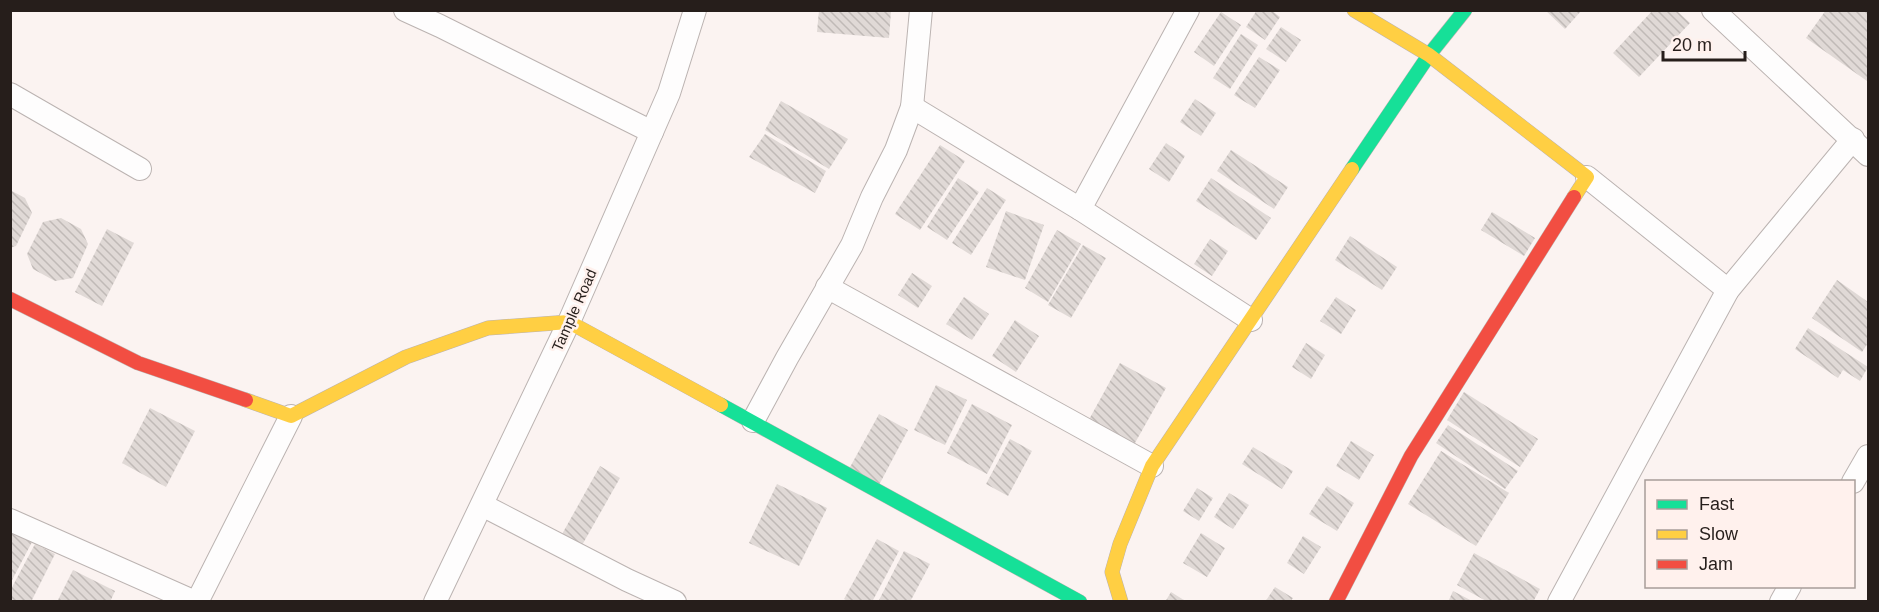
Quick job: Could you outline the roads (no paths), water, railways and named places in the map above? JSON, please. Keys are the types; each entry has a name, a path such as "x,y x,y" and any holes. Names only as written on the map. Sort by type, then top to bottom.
{"street":[{"path":"405,10 652,132"},
{"name":"Tample Road","path":"435,602 569,322 669,93 695,10"},
{"path":"753,421 852,245 872,197 896,150 912,106 921,10"},
{"path":"1080,209 1188,10"},
{"path":"1354,10 1429,55 1728,290"},
{"path":"1121,602 1112,573 1120,544 1152,466 1429,55 1465,10"},
{"path":"1559,602 1728,290 1861,147 1727,15"},
{"path":"10,94 140,169"},
{"path":"912,106 1080,209 1251,320"},
{"path":"1336,602 1411,456 1587,177"},
{"path":"827,287 1152,466"},
{"path":"10,299 138,363 291,416"},
{"path":"10,520 196,602 291,416 406,357 488,328 569,322 1080,602"},
{"path":"1854,480 1869,456"},
{"path":"482,505 627,580 675,602"},
{"path":"1781,602 1789,588"}]}
